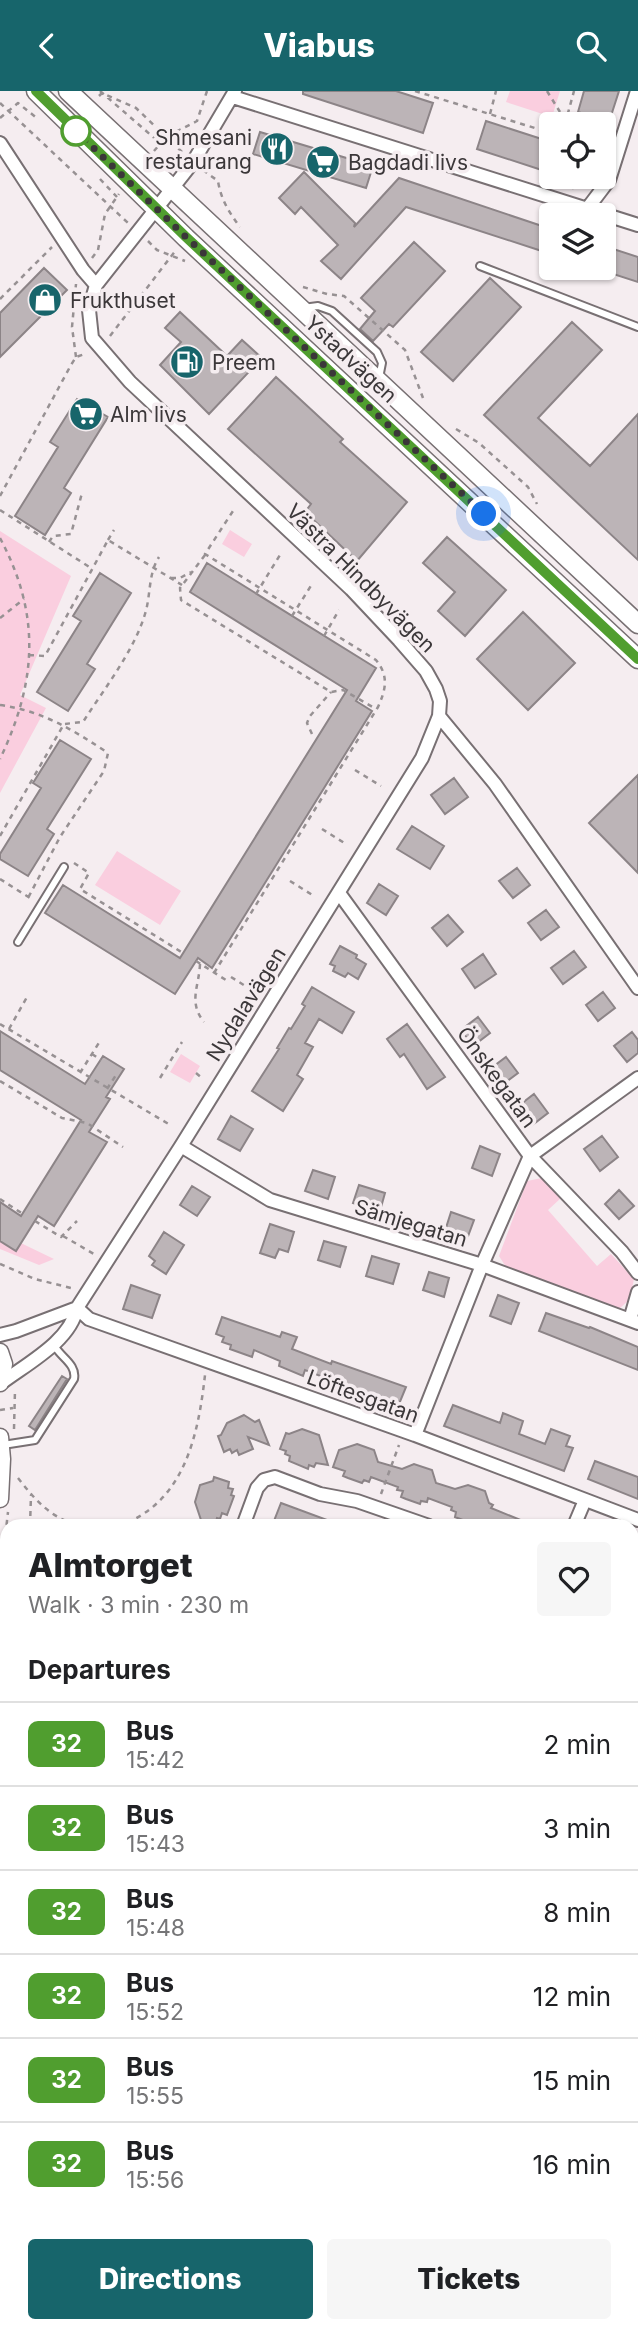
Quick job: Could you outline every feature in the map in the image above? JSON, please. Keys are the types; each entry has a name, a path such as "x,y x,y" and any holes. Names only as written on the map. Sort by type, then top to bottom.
{"main road":[{"name":"Ystadvägen","path":"36,91 156,209 638,659"},
{"name":"Ystadvägen","path":"68,91 638,624"}],"street":[{"path":"592,203 610,180 637,91"},
{"name":"Västra Hindbyvägen","path":"234,94 193,162 96,285 89,310 92,338 131,382 351,589 426,671 440,701 439,716 495,784 638,988"},
{"path":"234,94 569,203"},
{"path":"0,142 96,285"},
{"path":"616,219 638,226"},
{"name":"Nydalavägen","path":"0,1383 64,1335 75,1319 77,1308 422,758 439,716"},
{"name":"Önskegatan","path":"339,893 530,1156 622,1252 638,1273"},
{"path":"409,1433 530,1156 638,1078"},
{"name":"Sämjegatan","path":"181,1146 270,1200 482,1265 634,1321"},
{"path":"634,1321 638,1292"},
{"path":"0,1335 77,1308"},
{"name":"Löftesgatan","path":"77,1308 89,1319 409,1433 635,1519"},
{"path":"0,1352 4,1364 0,1383"},
{"path":"0,1437 0,1499"},
{"path":"246,1519 257,1488 264,1481 275,1477 320,1494 357,1501 409,1519"},
{"path":"577,1519 584,1500"}],"lane":[{"path":"480,266 638,327"},
{"path":"18,942 64,867"},
{"path":"1,1446 35,1440 74,1379 73,1367 56,1350 53,1343"}],"path":[{"path":"101,92 136,108 166,137 197,121 207,91"},
{"path":"415,91 539,129"},
{"path":"490,114 496,91"},
{"path":"547,91 563,112"},
{"path":"569,112 574,91"},
{"path":"101,92 160,143"},
{"path":"0,103 157,250 172,256 101,348"},
{"path":"0,118 18,103 39,120"},
{"path":"98,177 117,197"},
{"path":"220,195 244,232"},
{"path":"0,299 62,237"},
{"path":"294,281 327,294 344,296 405,350 423,398"},
{"path":"0,496 76,357"},
{"path":"453,427 479,443 528,487 539,507"},
{"path":"49,541 53,536 71,534 82,493"},
{"path":"0,510 91,568"},
{"path":"233,510 180,588 181,600 331,692"},
{"path":"29,655 46,656 91,568 114,530"},
{"path":"0,538 9,554 24,599 30,629 29,655 19,708 0,759"},
{"path":"108,540 182,585"},
{"path":"205,554 376,660 386,679 376,709 214,973"},
{"path":"256,594 281,555"},
{"path":"64,724 83,722 124,659 145,614 153,566 159,557"},
{"path":"171,578 180,578 192,572"},
{"path":"292,616 312,584"},
{"path":"0,618 24,599"},
{"path":"324,636 339,610"},
{"path":"354,654 357,649"},
{"path":"312,734 307,723 310,716 331,692 343,689 376,709"},
{"path":"0,705 19,708 64,724 108,753 104,771 60,837 29,898"},
{"path":"0,836 64,724"},
{"path":"355,770 381,786"},
{"path":"322,829 346,844"},
{"path":"72,862 89,873 80,889 183,953"},
{"path":"0,879 41,906"},
{"path":"290,881 314,897"},
{"path":"204,1022 196,1012 195,1004 198,963 229,982"},
{"path":"231,977 255,992"},
{"path":"9,1029 27,997"},
{"path":"0,1024 172,1126"},
{"path":"80,1073 100,1041"},
{"path":"160,1078 182,1042"},
{"path":"92,1054 100,1060"},
{"path":"195,1073 202,1078"},
{"path":"107,1089 116,1075"},
{"path":"0,1081 62,1118 87,1123 123,1147"},
{"path":"0,1199 23,1213"},
{"path":"35,1221 93,1254"},
{"path":"63,1236 77,1221"},
{"path":"0,1264 35,1279 78,1290"},
{"path":"138,1519 165,1494 185,1467 195,1438 206,1360"},
{"path":"0,1410 13,1408"},
{"path":"376,1507 409,1433"},
{"path":"13,1472 44,1509 59,1519"},
{"path":"30,1519 31,1495"}],"shaded area":[{"path":"510,91 560,91 554,112 539,113 506,102"},
{"path":"230,530 252,544 244,557 222,544"},
{"path":"0,531 71,576 20,695 46,708 0,793"},
{"path":"117,851 181,891 160,925 95,885"},
{"path":"181,1054 200,1066 190,1083 170,1072"},
{"path":"542,1178 561,1198 548,1210 597,1266 611,1254 634,1279 630,1299 618,1310 506,1267 499,1256 527,1181"},
{"path":"0,1233 54,1259 39,1265 0,1249"}],"building":[{"path":"303,91 396,91 433,103 423,133 303,94"},
{"path":"584,91 619,91 612,112 578,112"},
{"path":"486,121 539,138 539,169 477,149"},
{"path":"260,132 373,166 366,188 253,154"},
{"path":"304,172 355,223 354,227 399,178 539,225 539,250 406,207 341,279 321,261 338,245 301,207 295,214 279,198"},
{"path":"414,242 445,271 393,327 389,324 373,341 360,329 375,311 361,298"},
{"path":"616,250 638,257 638,282 616,275"},
{"path":"44,268 67,290 0,357 0,313"},
{"path":"490,278 521,307 453,381 421,352"},
{"name":"Preem","path":"180,312 227,356 242,340 262,358 209,414 160,365 181,342 165,328"},
{"path":"572,322 602,350 538,418 590,466 638,414 638,560 484,415"},
{"path":"276,377 343,439 340,442 407,502 357,561 305,512 311,504 228,429"},
{"path":"77,399 108,417 64,488 71,493 45,535 15,516 58,447 50,442"},
{"path":"447,537 506,590 465,636 438,611 455,592 423,563"},
{"path":"207,563 376,668 356,701 372,711 212,968 198,958 175,994 45,913 63,885 180,958 347,690 190,592"},
{"path":"100,573 131,593 87,664 95,669 68,711 37,692 81,621 73,616"},
{"path":"523,612 575,663 528,710 477,659"},
{"path":"60,740 91,759 47,829 54,834 28,876 0,859 0,854 41,788 33,783"},
{"path":"638,775 638,873 589,823"},
{"path":"454,778 468,797 445,814 431,795"},
{"path":"412,826 444,846 430,869 397,849"},
{"path":"517,868 530,885 513,898 499,881"},
{"path":"379,884 398,896 386,915 367,903"},
{"path":"546,910 559,927 541,940 528,923"},
{"path":"448,915 463,932 447,946 432,928"},
{"path":"340,946 357,955 356,958 366,964 358,979 348,973 345,977 333,971 335,966 330,964"},
{"path":"574,951 586,967 563,984 551,968"},
{"path":"483,954 496,974 475,988 462,969"},
{"path":"312,987 354,1012 342,1033 319,1019 305,1043 313,1047 297,1075 303,1079 283,1111 252,1091 305,1006 302,1004"},
{"path":"603,992 615,1008 598,1021 586,1005"},
{"path":"478,1017 490,1033 473,1046 461,1030"},
{"path":"407,1024 445,1077 427,1089 404,1054 400,1057 387,1039"},
{"path":"0,1031 85,1084 103,1056 124,1069 106,1097 110,1099 89,1132 107,1142 54,1226 38,1216 16,1251 0,1241 0,1202 21,1216 81,1120 0,1070"},
{"path":"632,1032 638,1040 638,1053 627,1062 614,1046"},
{"path":"506,1057 518,1073 502,1085 490,1069"},
{"path":"534,1094 548,1113 531,1126 517,1107"},
{"path":"231,1116 253,1129 240,1151 218,1139"},
{"path":"602,1136 618,1157 600,1171 584,1149"},
{"path":"480,1146 500,1154 492,1176 472,1168"},
{"path":"313,1170 335,1177 328,1199 305,1191"},
{"path":"359,1185 385,1193 380,1211 353,1203"},
{"path":"192,1186 210,1197 197,1216 180,1205"},
{"path":"619,1190 634,1206 619,1219 605,1204"},
{"path":"451,1212 474,1220 467,1239 445,1231"},
{"path":"270,1224 294,1232 288,1252 279,1249 275,1258 260,1253"},
{"path":"164,1232 184,1245 166,1274 152,1265 155,1261 149,1256"},
{"path":"324,1241 346,1247 340,1267 318,1260"},
{"path":"372,1256 399,1264 393,1284 366,1276"},
{"path":"429,1272 449,1278 444,1297 423,1290"},
{"path":"131,1285 160,1295 152,1318 123,1309"},
{"path":"498,1295 519,1303 511,1324 490,1316"},
{"path":"546,1313 590,1327 638,1347 638,1370 539,1331"},
{"path":"222,1317 280,1337 282,1332 297,1337 292,1349 406,1387 397,1409 372,1399 373,1396 305,1370 303,1376 279,1366 280,1361 254,1350 252,1357 230,1349 231,1345 222,1342 224,1337 216,1334"},
{"path":"62,1376 67,1379 35,1430 29,1426"},
{"path":"453,1405 500,1423 503,1413 523,1421 519,1434 545,1444 551,1429 570,1436 566,1446 573,1448 564,1471 444,1426"},
{"path":"244,1415 255,1422 259,1420 269,1445 248,1437 253,1449 239,1455 237,1450 232,1453 230,1449 224,1452 218,1436 227,1423"},
{"path":"302,1429 319,1435 328,1465 316,1463 314,1467 309,1465 308,1469 289,1461 290,1456 280,1449 286,1433"},
{"path":"357,1444 374,1450 378,1462 402,1469 414,1464 432,1470 436,1483 455,1489 468,1485 485,1491 489,1503 493,1505 491,1508 518,1519 460,1519 455,1517 456,1512 451,1510 452,1507 428,1498 427,1502 421,1501 420,1504 401,1497 403,1491 397,1490 398,1487 371,1477 369,1482 364,1480 362,1483 343,1476 345,1471 333,1467 339,1450"},
{"path":"595,1461 638,1477 638,1499 588,1479"},
{"path":"214,1477 229,1482 228,1488 233,1489 231,1495 234,1496 227,1515 222,1513 220,1519 201,1519 195,1502 200,1485 213,1481"},
{"path":"281,1503 324,1519 275,1519"}],"bus line":[{"name":"32","path":"36,91 186,237 638,659"}],"place":[{"name":"Shmesani restaurang","path":"277,149"},
{"name":"Bagdadi livs","path":"323,162"},
{"name":"Frukthuset","path":"45,300"},
{"name":"Preem","path":"187,362"},
{"name":"Alm livs","path":"86,414"}],"route":[{"path":"76,131 484,514"}]}
